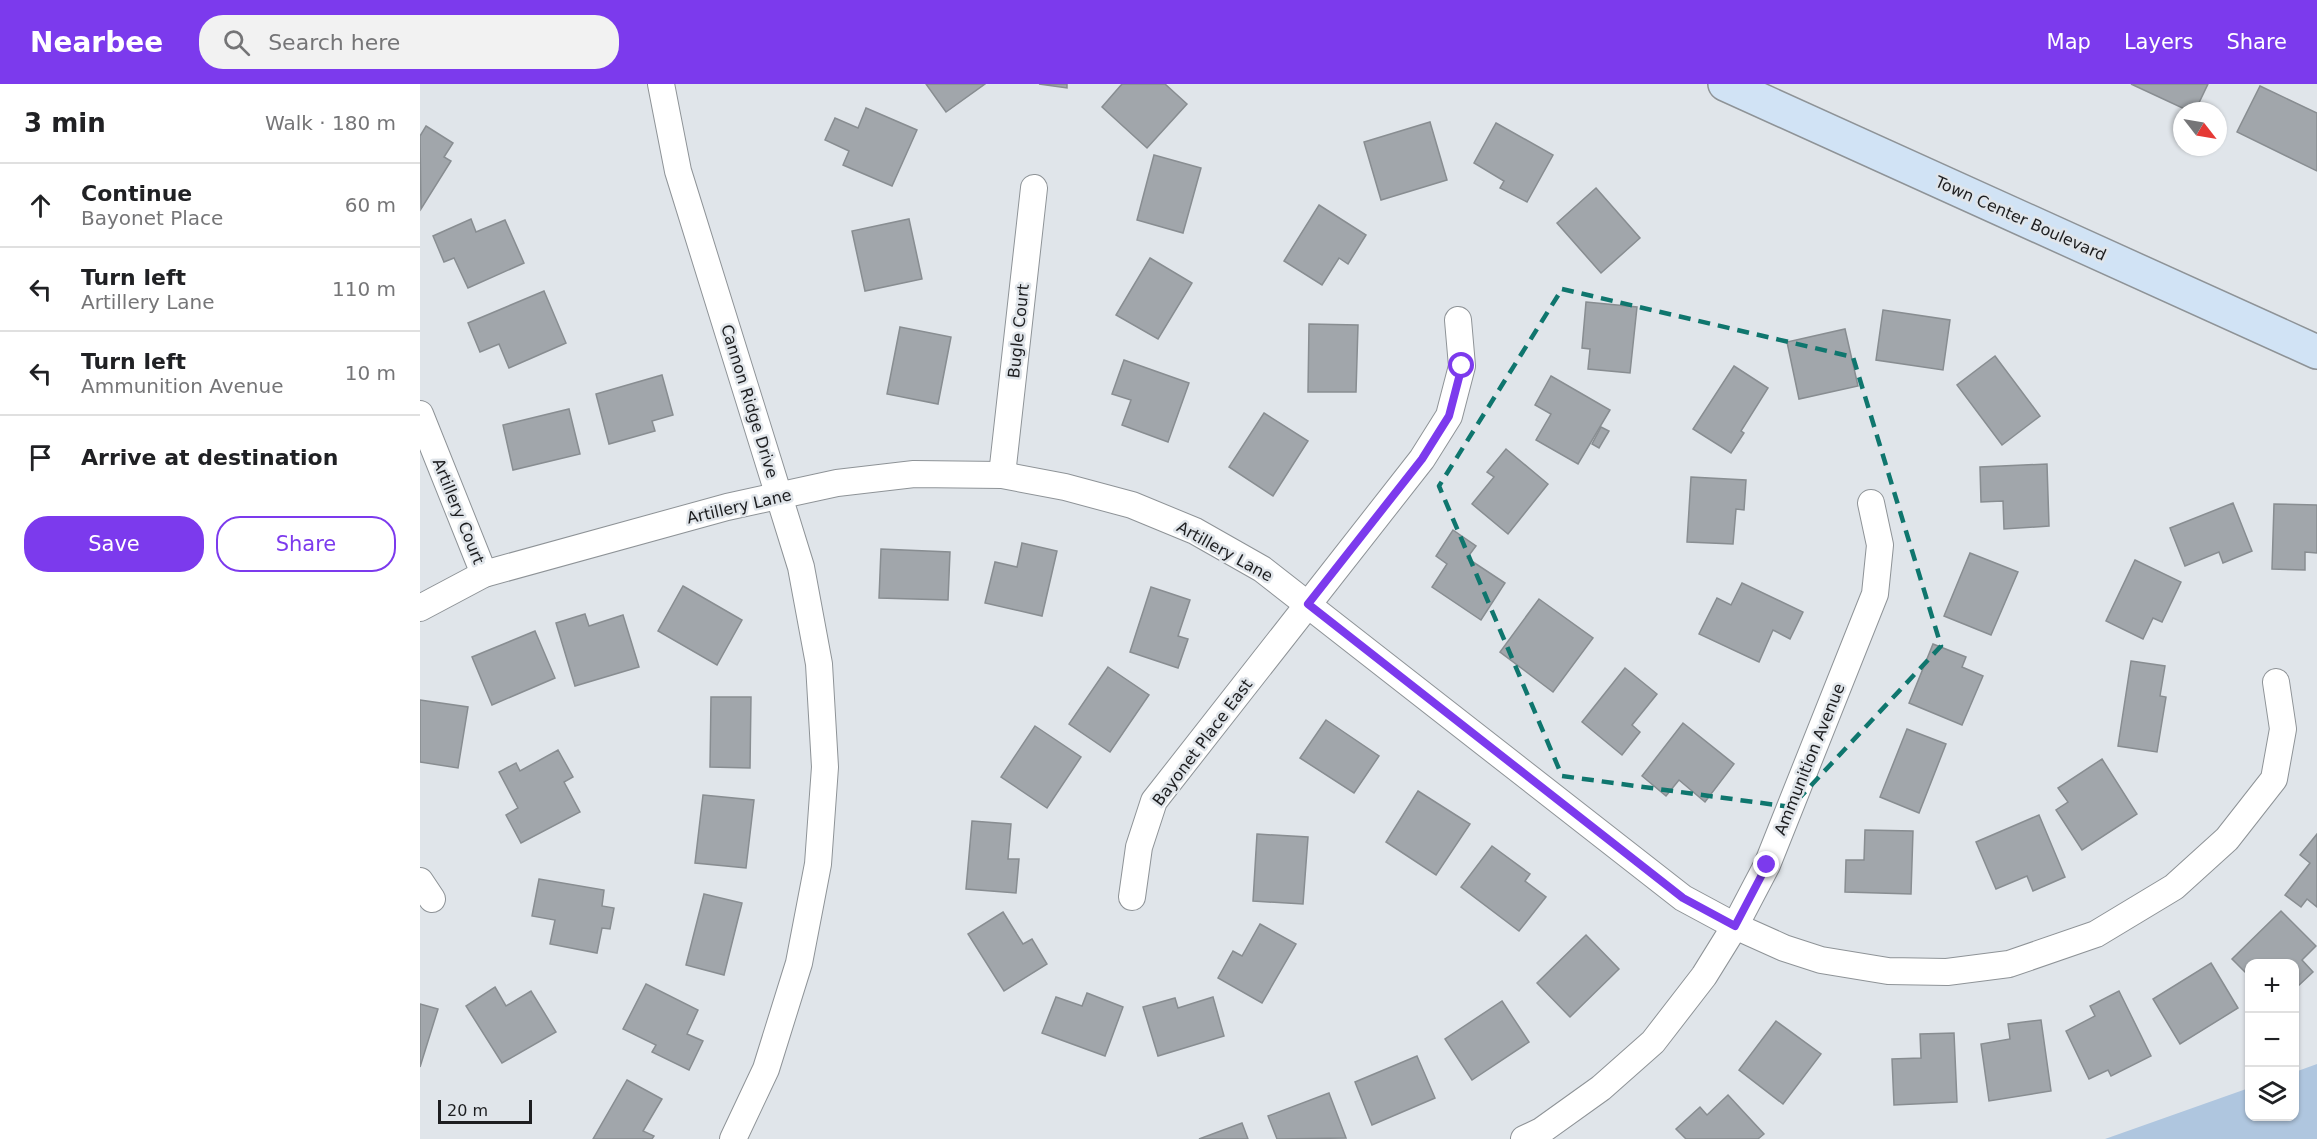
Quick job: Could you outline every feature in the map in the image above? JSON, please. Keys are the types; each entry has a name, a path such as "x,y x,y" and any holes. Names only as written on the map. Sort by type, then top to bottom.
{"street":[{"name":"Cannon Ridge Drive","path":"661,84 678,171 801,567 819,664 825,767 818,864 799,963 766,1068 733,1139"},
{"name":"Town Center Boulevard","path":"1725,84 2317,351"},
{"name":"Bugle Court","path":"1002,475 1034,188"},
{"name":"Bayonet Place East","path":"1132,897 1139,847 1154,801 1422,459 1449,416 1462,366 1458,320"},
{"name":"Artillery Court","path":"420,414 484,574"},
{"name":"Artillery Lane","path":"420,608 484,574 727,507 837,483 914,474 1002,475 1065,487 1132,505 1195,531 1262,569 1683,898 1735,926 1784,948 1821,960 1888,971 1947,972 2009,964 2096,934 2174,887 2227,839 2274,779 2283,729 2276,682"},
{"name":"Ammunition Avenue","path":"1524,1139 1541,1131 1601,1088 1653,1042 1704,976 1735,926 1767,865 1875,594 1880,545 1871,503"}],"highlighted area":[{"path":"1562,289 1853,357 1941,646 1791,807 1562,776 1439,486"}],"shaded area":[{"path":"2317,1064 2317,1139 2105,1139 2245,1089 2245,1121 2299,1121 2299,1071"}],"building":[{"path":"926,84 985,84 946,112"},
{"path":"1039,84 1067,84 1067,88"},
{"path":"1122,84 1165,84 1187,104 1147,148 1102,107"},
{"path":"2131,84 2208,84 2199,102 2173,104"},
{"path":"2260,86 2317,113 2317,171 2237,132"},
{"path":"866,108 917,130 892,186 843,165 849,151 825,140 835,118 858,128"},
{"path":"1430,122 1447,180 1381,200 1364,142"},
{"path":"1496,123 1553,155 1527,202 1500,188 1504,181 1474,163"},
{"path":"426,126 453,143 444,157 451,161 421,209 420,136"},
{"path":"1154,155 1201,168 1183,233 1137,220"},
{"path":"1596,188 1640,238 1601,273 1557,223"},
{"path":"1319,205 1366,235 1348,264 1339,258 1322,285 1284,261"},
{"path":"471,219 476,232 505,220 524,263 468,288 454,258 444,262 433,236"},
{"path":"909,219 922,279 865,291 852,231"},
{"path":"1150,258 1192,283 1158,339 1116,315"},
{"path":"544,291 566,343 509,368 499,344 480,352 468,323"},
{"path":"1586,302 1637,307 1630,373 1588,369 1590,349 1582,348"},
{"path":"1883,310 1950,320 1943,370 1876,360"},
{"path":"1309,324 1358,325 1356,392 1308,392"},
{"path":"900,327 951,337 938,404 887,394"},
{"path":"1845,329 1858,386 1799,399 1787,342"},
{"path":"1995,356 2040,416 2002,445 1957,385"},
{"path":"1124,360 1189,383 1168,442 1122,425 1131,400 1112,394"},
{"path":"1734,366 1768,388 1741,431 1744,433 1731,453 1693,429"},
{"path":"662,375 673,415 652,421 655,431 609,444 596,394"},
{"path":"1551,376 1610,410 1578,464 1536,440 1551,414 1535,405"},
{"path":"569,409 580,454 513,470 503,425"},
{"path":"1264,413 1308,441 1273,496 1229,467"},
{"path":"1601,427 1609,431 1599,448 1592,444"},
{"path":"1506,449 1548,484 1508,534 1472,504 1494,477 1487,472"},
{"path":"2047,464 2049,526 2004,529 2003,501 1981,502 1980,467"},
{"path":"1691,477 1746,480 1744,510 1736,509 1733,544 1687,542"},
{"path":"2233,503 2252,551 2223,563 2219,552 2185,566 2170,528"},
{"path":"2274,504 2317,505 2317,553 2305,552 2305,570 2272,569"},
{"path":"1453,530 1476,546 1467,558 1505,583 1481,620 1432,587 1447,564 1436,556"},
{"path":"1022,543 1057,551 1042,616 985,603 995,562 1017,567"},
{"path":"881,549 950,552 948,600 879,598"},
{"path":"1970,553 2018,572 1991,635 1944,616"},
{"path":"2135,560 2181,582 2162,622 2153,618 2143,639 2106,621"},
{"path":"1742,583 1803,612 1790,639 1773,630 1759,662 1699,634 1717,598 1731,605"},
{"path":"683,586 742,620 717,665 658,631"},
{"path":"1151,587 1190,600 1178,636 1188,639 1178,668 1130,652"},
{"path":"1539,599 1593,638 1553,692 1500,652"},
{"path":"585,614 589,626 623,615 639,667 575,686 556,623"},
{"path":"535,631 555,678 492,705 472,657"},
{"path":"1933,644 1966,657 1962,667 1983,676 1962,725 1909,703"},
{"path":"2131,661 2165,666 2160,696 2166,697 2157,752 2118,746"},
{"path":"1108,667 1149,695 1110,752 1069,724"},
{"path":"1625,668 1657,694 1632,725 1640,732 1622,755 1582,722"},
{"path":"711,697 751,697 750,768 710,767"},
{"path":"420,700 468,707 458,768 420,762"},
{"path":"1326,720 1379,756 1354,793 1300,758"},
{"path":"1683,723 1734,764 1705,802 1679,780 1666,796 1642,776"},
{"path":"1035,726 1081,757 1047,808 1001,777"},
{"path":"1907,729 1946,744 1919,813 1880,797"},
{"path":"558,750 573,777 564,782 580,812 521,843 506,815 518,808 499,772 516,763 520,771"},
{"path":"2102,759 2137,814 2082,850 2056,810 2068,802 2058,788"},
{"path":"1418,791 1470,824 1436,875 1386,842"},
{"path":"703,795 754,800 746,868 695,863"},
{"path":"2039,815 2065,877 2033,891 2027,876 1996,889 1976,842"},
{"path":"972,821 1011,824 1008,859 1019,859 1016,893 966,889"},
{"path":"1865,830 1913,831 1911,894 1845,892 1846,860 1864,860"},
{"path":"1257,834 1308,837 1303,904 1253,901"},
{"path":"2317,834 2317,907 2307,899 2301,907 2285,895 2310,863 2300,855"},
{"path":"1492,846 1530,874 1525,881 1546,897 1519,931 1461,887"},
{"path":"539,879 604,890 602,906 614,908 610,929 602,928 597,953 550,944 555,920 532,916"},
{"path":"704,894 742,903 724,975 686,965"},
{"path":"2281,911 2316,946 2302,960 2313,972 2299,985 2299,959 2245,959 2245,972 2232,959"},
{"path":"1003,912 1023,944 1032,939 1047,964 1004,991 968,934"},
{"path":"1260,924 1296,944 1262,1003 1218,978 1233,951 1242,956"},
{"path":"1586,935 1619,969 1570,1017 1537,983"},
{"path":"2211,963 2238,1008 2180,1044 2153,999"},
{"path":"646,984 698,1010 687,1034 703,1041 689,1070 652,1052 656,1045 623,1029"},
{"path":"495,987 506,1006 531,991 556,1032 502,1063 466,1006"},
{"path":"2119,991 2151,1056 2111,1076 2108,1070 2089,1079 2066,1031 2095,1016 2090,1006"},
{"path":"1087,993 1123,1007 1105,1056 1042,1033 1056,997 1082,1006"},
{"path":"1213,997 1224,1036 1158,1056 1143,1007 1175,998 1178,1008"},
{"path":"1502,1001 1529,1042 1472,1080 1445,1039"},
{"path":"420,1004 438,1009 420,1067"},
{"path":"2041,1020 2051,1091 1989,1101 1981,1044 2010,1039 2008,1024"},
{"path":"1776,1021 1821,1054 1783,1104 1739,1070"},
{"path":"1954,1033 1957,1102 1894,1105 1892,1059 1921,1058 1920,1034"},
{"path":"1417,1056 1435,1098 1372,1125 1355,1082"},
{"path":"627,1080 662,1099 643,1131 654,1136 652,1139 593,1139"},
{"path":"1329,1093 1346,1138 1277,1139 1268,1116"},
{"path":"1728,1095 1764,1134 1758,1139 1686,1139 1676,1129 1700,1107 1707,1115"},
{"path":"1242,1123 1248,1139 1199,1139"}],"route":[{"path":"1462,366 1449,416 1422,459 1308,604 1683,898 1735,926 1767,865"}]}
